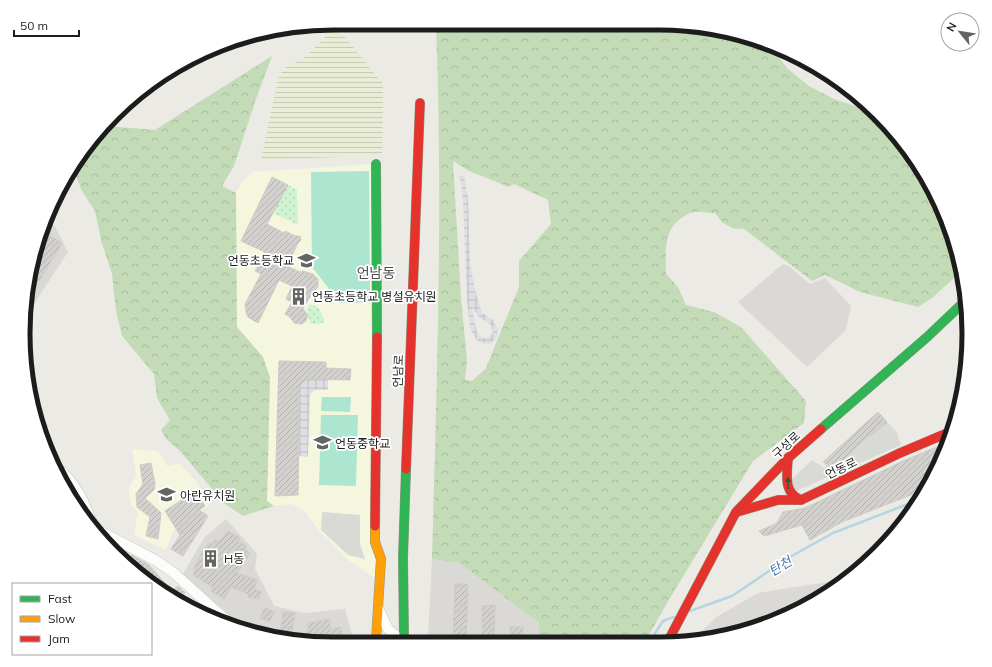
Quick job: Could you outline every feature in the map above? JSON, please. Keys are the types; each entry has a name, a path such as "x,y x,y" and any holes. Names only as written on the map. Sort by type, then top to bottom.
{"main road":[{"name":"언남로","path":"404,637 403,558 420,104"},
{"path":"376,164 377,336 375,542 381,559 376,637"},
{"name":"구성로","path":"670,636 736,512 788,458 926,338 960,306"},
{"name":"언동로","path":"736,512 778,500 801,500 876,464 945,434"},
{"path":"788,458 787,487 793,497 801,500"}],"street":[{"path":"65,475 71,480 88,511"},
{"path":"105,534 168,569 220,615"},
{"path":"378,606 388,629 397,637"}],"shaded area":[{"path":"326,30 335,30 344,36 383,84 382,156 261,159 278,79 283,69 304,58 324,39"},
{"path":"376,164 379,581 347,559 321,533 304,511 292,504 274,506 267,501 270,377 252,344 237,327 236,193 243,180 252,172"},
{"path":"464,175 468,198 470,265 476,294 482,313 493,320 498,330 497,337 490,344 479,342 475,338 470,328 467,301 463,199 460,176","holes":["472,307 479,317 491,325 493,333 489,337 483,338 477,333"]},
{"path":"50,224 55,226 68,252 32,307 40,255"},
{"path":"783,264 789,266 810,284 825,278 851,306 846,330 807,367 738,302"},
{"path":"308,379 328,379 328,390 315,390 310,394 308,457 299,456 300,385 304,384"},
{"path":"887,422 896,431 901,445 796,491 791,480 812,460 824,468 827,465 830,467 838,459 842,461 861,443 860,429 869,437"},
{"name":"아란유치원","path":"132,449 158,451 167,466 180,463 196,481 211,504 174,530 166,550 134,535 138,513 130,504 129,487 136,476"},
{"path":"322,512 360,515 360,544 365,559 348,555 321,530"},
{"path":"226,519 257,554 255,569 274,606 304,613 345,609 353,637 294,634 255,627 236,621 183,574 204,538"},
{"path":"432,559 459,563 539,623 538,637 428,637"},
{"path":"834,581 793,606 775,614 737,627 699,634 718,616 758,593"}],"green space":[{"path":"436,30 658,30 698,33 737,40 776,53 787,68 809,86 834,99 863,109 887,133 911,165 931,199 946,236 956,276 932,298 918,307 860,292 825,275 812,281 744,229 732,228 722,222 715,213 693,212 681,218 674,224 670,231 666,247 666,274 678,287 686,305 714,312 741,327 806,401 804,423 753,461 648,637 538,637 539,623 459,563 432,559 436,426 439,158","holes":["453,161 469,171 509,187 514,184 548,200 551,224 519,261 519,287 486,368 472,381 465,380 467,361 461,298"]},
{"path":"272,56 234,166 222,186 236,193 237,327 263,357 270,377 267,501 274,506 243,516 225,504 180,451 166,439 161,430 170,420 157,398 154,374 122,336 116,311 112,274 101,240 95,211 82,191 75,175 105,133 112,126 155,130"},
{"path":"369,171 370,302 340,303 312,267 311,172"},
{"path":"288,185 297,190 298,225 273,213"},
{"path":"309,304 318,307 325,321 320,324 310,324 307,309"},
{"path":"322,397 351,397 350,412 321,411"},
{"path":"321,415 358,415 356,486 319,485"}],"building":[{"path":"272,177 288,185 267,224 284,233 285,231 295,236 300,236 301,240 298,243 287,266 300,272 303,271 313,274 318,279 318,287 312,293 303,309 308,315 306,321 302,324 294,323 290,317 285,314 292,302 286,299 292,286 279,280 258,323 248,317 246,312 245,304 261,274 255,271 265,252 241,241"},
{"path":"47,234 62,243 33,291 40,255"},
{"path":"279,361 326,362 326,368 351,369 350,380 308,379 300,386 298,495 275,496"},
{"path":"878,412 887,422 869,437 868,436 842,461 838,459 830,467 823,462"},
{"path":"941,445 931,468 916,493 842,522 810,540 802,525 764,536 759,531 777,523 783,512 805,508 903,461"},
{"path":"151,463 155,484 154,490 145,498 161,513 158,539 146,536 150,517 137,507 136,494 143,484 140,465"},
{"path":"195,491 205,506 199,510 208,516 183,556 171,549 180,535 165,511"},
{"path":"228,531 240,538 238,541 246,546 244,549 250,553 237,573 257,580 254,589 261,592 259,599 248,597 249,594 231,587 224,599 211,591 213,587 193,575 196,570 194,568 205,547 210,543 211,545 215,540 219,542"},
{"path":"132,555 149,565 170,589 133,562 129,558"},
{"path":"455,584 468,584 466,637 453,637"},
{"path":"178,586 185,593 182,596 173,590"},
{"path":"495,605 494,637 482,637 482,606"},
{"path":"265,608 274,612 270,621 260,618"},
{"path":"283,612 295,613 292,634 280,632"},
{"path":"329,619 331,630 340,627 342,637 299,634 308,633 308,623"},
{"path":"510,627 523,627 523,637 510,637"}],"waterway":[{"name":"탄천","path":"690,611 732,596 790,557 833,533 910,503"},
{"name":"탄천","path":"653,637 663,621 674,617"}],"traffic: fast":[{"path":"376,164 377,337"},
{"path":"821,429 926,338 960,306"},
{"path":"404,637 403,558 406,469"}],"traffic: slow":[{"path":"375,526 375,542 381,559 376,637"}],"traffic: jam":[{"path":"406,469 420,103"},
{"path":"375,526 377,337"},
{"path":"670,636 736,512 788,458 821,429"},
{"path":"737,512 778,500 801,500 900,453 945,434"},
{"path":"788,458 787,483 791,493 801,500"}],"place":[{"name":"언동초등학교","path":"307,260"},
{"name":"언동초등학교 병설유치원","path":"299,296"},
{"name":"언동중학교","path":"322,443"},
{"name":"아란유치원","path":"167,495"},
{"name":"H동","path":"211,558"}],"district":[{"name":"언남동","path":"376,273"}]}
